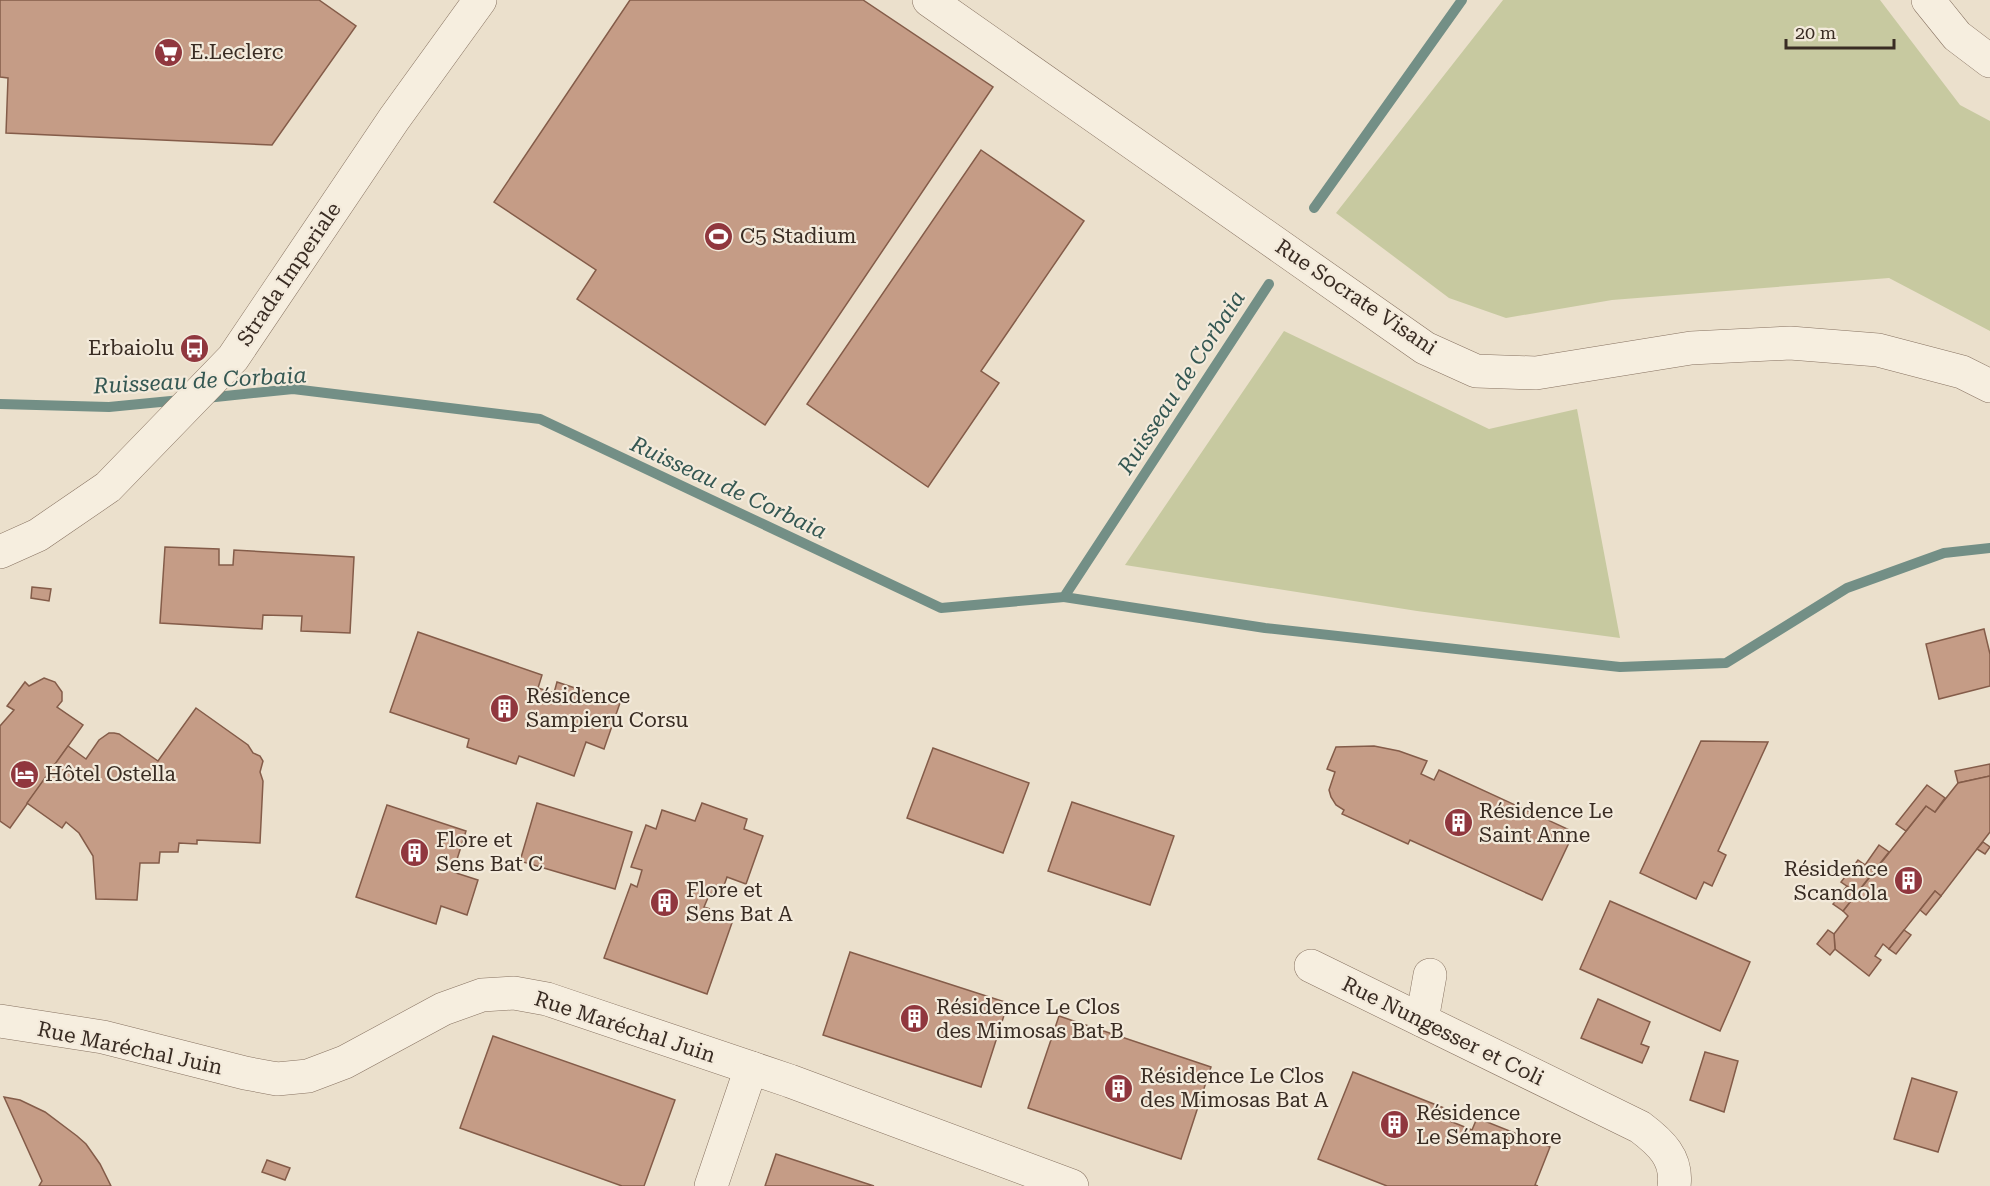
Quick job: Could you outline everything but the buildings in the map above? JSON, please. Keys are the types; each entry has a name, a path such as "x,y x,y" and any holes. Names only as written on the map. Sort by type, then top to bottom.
{"street":[{"name":"Strada Imperiale","path":"0,552 38,535 108,487 233,358 394,119 480,0"},
{"name":"Rue Socrate Visani","path":"928,0 1425,348 1476,371 1536,373 1691,348 1790,343 1878,351 1962,372 1990,386"},
{"path":"1928,0 1957,36 1990,61"},
{"name":"Rue Nungesser et Coli","path":"1311,966 1640,1127 1660,1143 1671,1159 1674,1186"},
{"path":"1422,1020 1430,975"},
{"name":"Rue Maréchal Juin","path":"0,1021 103,1037 277,1079 308,1076 345,1062 443,1009 482,995 514,993 548,999 752,1068 1072,1186"},
{"path":"711,1186 752,1068"}],"green space":[{"path":"1503,0 1880,0 1960,105 1990,121 1990,331 1889,278 1612,300 1506,318 1449,298 1336,213"},
{"path":"1284,331 1489,429 1577,409 1620,638 1417,611 1125,565"}],"waterway":[{"name":"Ruisseau de Corbaia","path":"1314,208 1462,0"},
{"name":"Ruisseau de Corbaia","path":"206,398 293,389 540,419 941,608 1064,597 1269,284"},
{"name":"Ruisseau de Corbaia","path":"0,404 109,407 181,400"},
{"path":"1064,597 1265,628 1620,667 1726,663 1847,588 1944,553 1990,548"}],"place":[{"name":"E.Leclerc","path":"169,52"},
{"name":"C5 Stadium","path":"719,236"},
{"name":"Erbaiolu","path":"195,348"},
{"name":"Résidence Sampieru Corsu","path":"505,708"},
{"name":"Hôtel Ostella","path":"24,774"},
{"name":"Résidence Le Saint Anne","path":"1458,823"},
{"name":"Flore et Sens Bat C","path":"415,852"},
{"name":"Résidence Scandola","path":"1909,881"},
{"name":"Flore et Sens Bat A","path":"665,902"},
{"name":"Résidence Le Clos des Mimosas Bat B","path":"915,1019"},
{"name":"Résidence Le Clos des Mimosas Bat A","path":"1119,1088"},
{"name":"Résidence Le Sémaphore","path":"1395,1125"}]}
